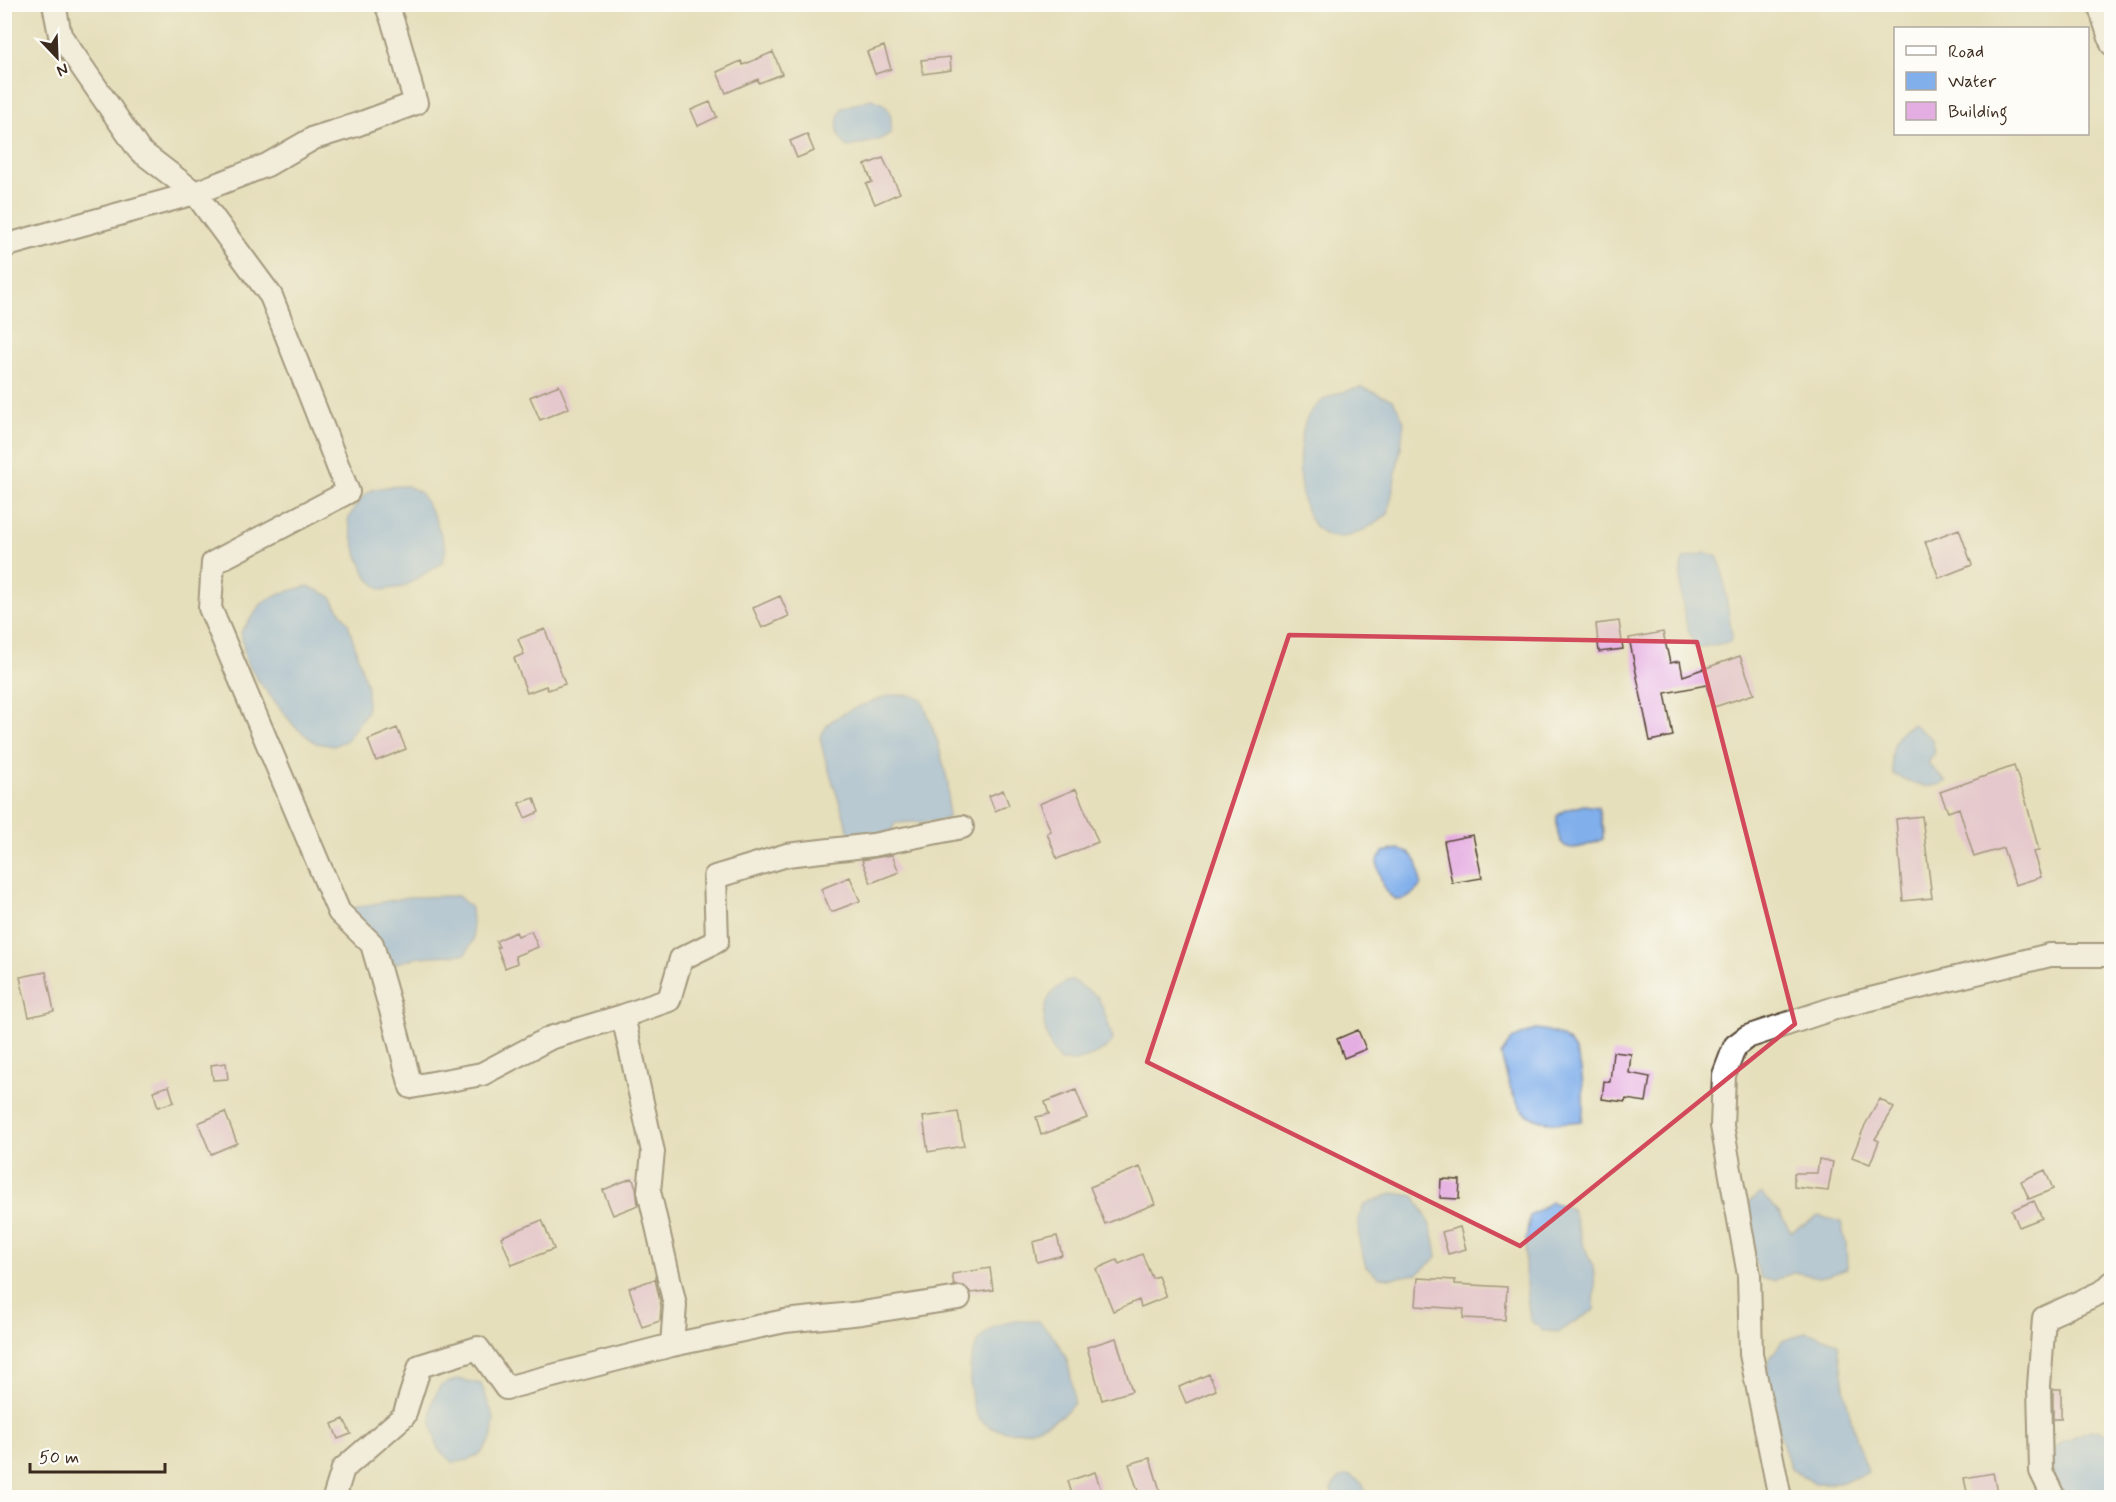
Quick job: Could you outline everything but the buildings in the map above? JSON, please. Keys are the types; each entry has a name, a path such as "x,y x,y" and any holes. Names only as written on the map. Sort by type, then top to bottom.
{"street":[{"path":"54,4 60,35 139,150 195,193 271,296 348,492 213,563 210,608 339,912 372,944 411,1087 482,1074 550,1038 669,1000 681,959 717,941 715,877 787,855 873,845 962,827"},
{"path":"4,246 195,193 267,165 314,138 416,103 406,73 398,30 386,4"},
{"path":"2099,4 2112,44"},
{"path":"1780,1497 1751,1354 1749,1275 1722,1126 1724,1075 1735,1046 1747,1037 1838,1007 2050,955 2112,955"},
{"path":"623,1016 653,1152 649,1191 675,1305 672,1346"},
{"path":"2054,1497 2041,1471 2039,1386 2044,1318 2104,1291 2112,1283"},
{"path":"334,1497 343,1469 404,1416 420,1366 478,1348 506,1388 672,1346 785,1321 862,1313 959,1298"}],"highlighted area":[{"path":"1289,635 1697,642 1795,1024 1520,1246 1147,1062"}],"water":[{"path":"871,99 883,104 889,111 891,133 879,140 848,147 841,139 838,129 838,118 842,108"},
{"path":"1361,387 1393,400 1404,421 1388,514 1355,534 1343,537 1327,535 1314,525 1306,510 1301,491 1299,470 1303,432 1308,416 1322,401 1335,394"},
{"path":"407,486 420,492 435,518 446,549 442,563 403,587 381,590 367,577 356,551 348,520 359,501 370,491 385,487"},
{"path":"1706,553 1717,556 1722,568 1732,636 1730,642 1696,648 1685,617 1681,592 1681,568 1683,559"},
{"path":"308,586 330,596 348,623 367,687 367,711 347,740 334,746 316,743 295,727 246,661 241,632 263,602 282,593"},
{"path":"891,695 910,695 922,699 938,743 948,783 948,818 937,821 895,823 891,832 861,836 850,835 820,737 834,719"},
{"path":"1913,724 1932,739 1935,752 1928,763 1946,782 1924,786 1893,774 1894,745 1901,733"},
{"path":"1584,805 1598,807 1603,839 1583,847 1568,847 1559,838 1557,816 1565,810"},
{"path":"1399,849 1414,858 1420,872 1421,885 1412,895 1404,899 1391,896 1386,890 1377,861 1383,852"},
{"path":"458,896 471,908 473,939 466,954 419,957 397,963 388,961 351,910 409,897"},
{"path":"1072,980 1098,997 1113,1040 1103,1050 1090,1057 1074,1061 1060,1061 1048,1039 1044,1015 1046,1004 1052,994 1060,986"},
{"path":"1535,1029 1558,1035 1566,1040 1577,1055 1583,1087 1582,1121 1545,1122 1533,1118 1516,1101 1501,1055 1512,1039"},
{"path":"1393,1193 1414,1196 1430,1225 1437,1257 1417,1274 1391,1278 1379,1277 1366,1267 1359,1241 1358,1219 1364,1205"},
{"path":"1761,1193 1780,1214 1791,1232 1819,1216 1841,1222 1846,1244 1847,1269 1818,1277 1795,1272 1775,1280 1761,1278 1752,1251 1748,1203"},
{"path":"1551,1202 1572,1209 1593,1267 1595,1287 1594,1310 1558,1332 1543,1331 1530,1320 1526,1281 1525,1255 1530,1216"},
{"path":"1011,1321 1038,1321 1055,1339 1069,1367 1074,1403 1047,1424 1011,1432 988,1426 977,1415 972,1399 970,1371 973,1351 977,1343 990,1330"},
{"path":"1806,1332 1838,1343 1848,1407 1867,1468 1868,1473 1839,1483 1814,1483 1791,1469 1765,1390 1769,1360 1782,1341"},
{"path":"457,1379 481,1384 494,1418 492,1438 481,1453 469,1460 452,1462 438,1449 432,1425 431,1405 440,1386"},
{"path":"2090,1430 2102,1431 2112,1441 2111,1497 2059,1497 2054,1490 2050,1455 2061,1442"},
{"path":"1350,1475 1362,1484 1365,1497 1333,1497 1331,1489 1334,1484"}]}
